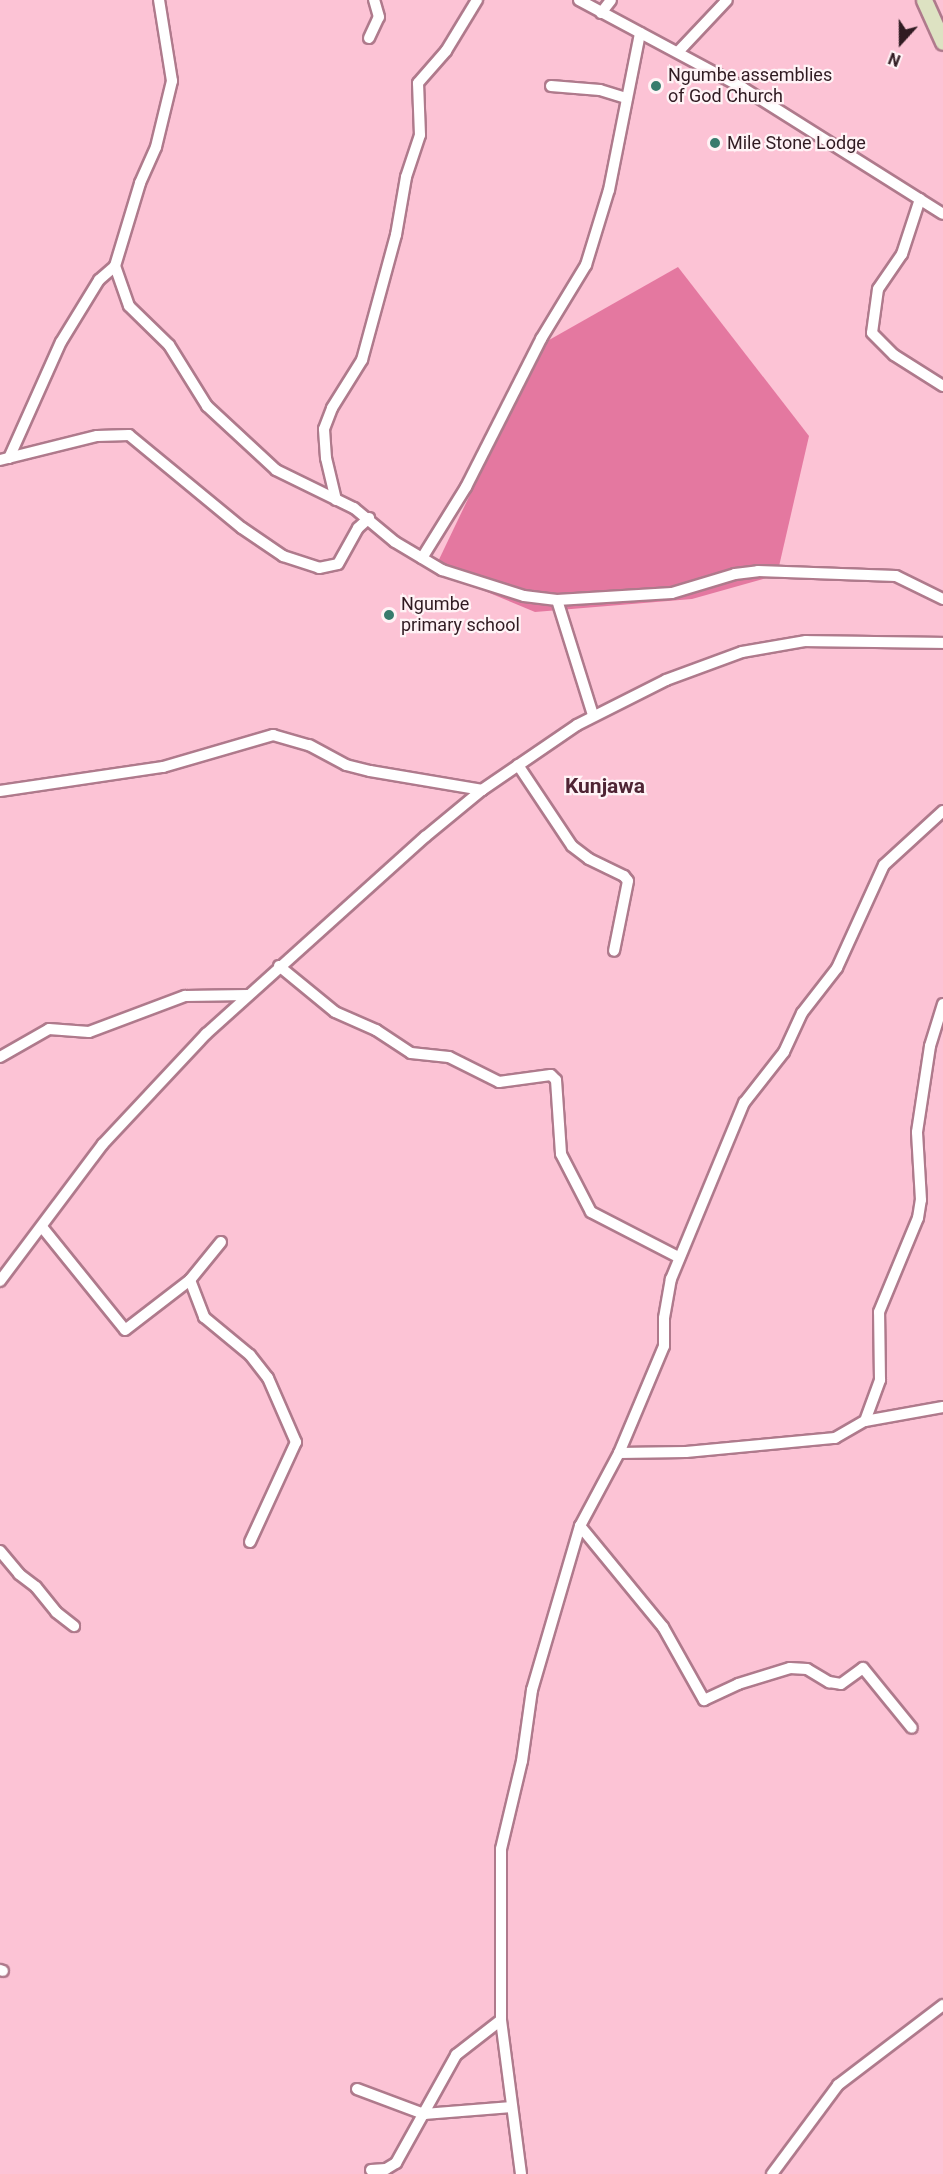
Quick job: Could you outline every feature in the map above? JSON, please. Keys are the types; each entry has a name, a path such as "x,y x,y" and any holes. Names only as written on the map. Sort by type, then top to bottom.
{"main road":[{"path":"924,0 943,42"}],"street":[{"path":"5,459 61,342 99,280 115,266 140,183 156,147 171,81 159,0"},
{"path":"369,38 379,17 374,0"},
{"path":"336,500 326,458 324,429 332,408 362,360 396,235 406,177 420,135 418,83 446,51 477,0"},
{"path":"579,0 678,52 943,214"},
{"path":"601,13 610,0"},
{"path":"678,52 727,0"},
{"path":"422,558 466,487 542,339 586,265 609,189 640,33"},
{"path":"551,86 600,90 627,98"},
{"path":"920,198 902,254 878,289 872,333 894,355 943,386"},
{"path":"115,266 129,306 169,345 220,421 276,470 369,518 395,542 422,558 477,583 524,596 557,600 672,593 735,574 758,571 896,576 943,599"},
{"path":"5,459 97,436 129,435 242,528 284,556 319,568 338,564 358,528 369,518"},
{"path":"557,600 592,715"},
{"path":"0,1281 103,1144 206,1034 279,966 482,790 518,765 592,715 716,660 763,648 842,640 943,643"},
{"path":"0,791 163,767 273,735 309,745 346,765 482,790"},
{"path":"518,765 572,846 589,859 624,876 628,882 614,951"},
{"path":"521,2174 501,2020 498,1888 502,1834 517,1788 540,1658 580,1526 619,1453 664,1346 664,1318 678,1257 744,1103 784,1052 802,1013 837,968 880,871 943,811"},
{"path":"279,966 335,1012 376,1030 411,1053 449,1057 499,1082 551,1074 556,1080 561,1154 591,1212 678,1257"},
{"path":"0,1057 49,1029 89,1032 185,996 248,995"},
{"path":"865,1421 880,1380 879,1312 918,1218 921,1191 917,1132 930,1046 943,1004"},
{"path":"42,1227 125,1330 190,1280 221,1242"},
{"path":"190,1280 204,1317 250,1355 268,1378 296,1442 250,1542"},
{"path":"619,1453 686,1452 755,1442 835,1438 865,1421 943,1407"},
{"path":"580,1526 663,1627 704,1700 738,1684 790,1668 807,1669 829,1682 841,1684 863,1668 912,1728"},
{"path":"0,1551 19,1574 36,1587 56,1612 74,1626"},
{"path":"772,2174 838,2085 943,2005"},
{"path":"371,2170 386,2169 396,2163 456,2055 501,2020"},
{"path":"357,2089 424,2114 512,2108"}],"shaded area":[{"path":"678,267 809,436 777,575 692,599 535,612 434,570 542,344"}],"place":[{"name":"Ngumbe assemblies of God Church","path":"656,86"},
{"name":"Mile Stone Lodge","path":"715,143"},
{"name":"Ngumbe primary school","path":"389,615"}],"district":[{"name":"Kunjawa","path":"605,786"}]}
